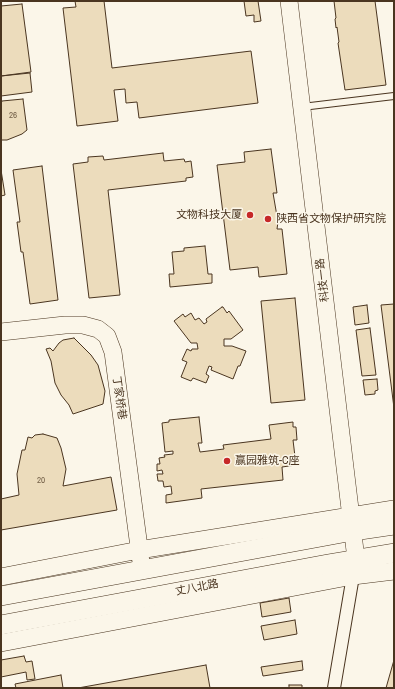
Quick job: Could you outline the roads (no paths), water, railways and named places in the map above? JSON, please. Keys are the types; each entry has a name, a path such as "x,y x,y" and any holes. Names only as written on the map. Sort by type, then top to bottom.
{"main road":[{"path":"1,596 142,570 352,523 394,525"},
{"name":"丈八北路","path":"1,625 354,568 394,553"}],"street":[{"name":"科技一路","path":"289,1 352,523 354,568"},
{"name":"丁家桥巷","path":"1,332 65,325 83,325 98,329 107,336 113,352 142,570"},
{"path":"1,577 139,550 352,523 394,509"},
{"path":"334,688 354,568"},
{"path":"1,643 354,568 394,571"}],"lane":[{"path":"302,107 394,96"}],"place":[{"name":"文物科技大厦","path":"250,215"},
{"name":"陕西省文物保护研究院","path":"268,219"},
{"name":"赢园雅筑-C座","path":"227,461"}]}
